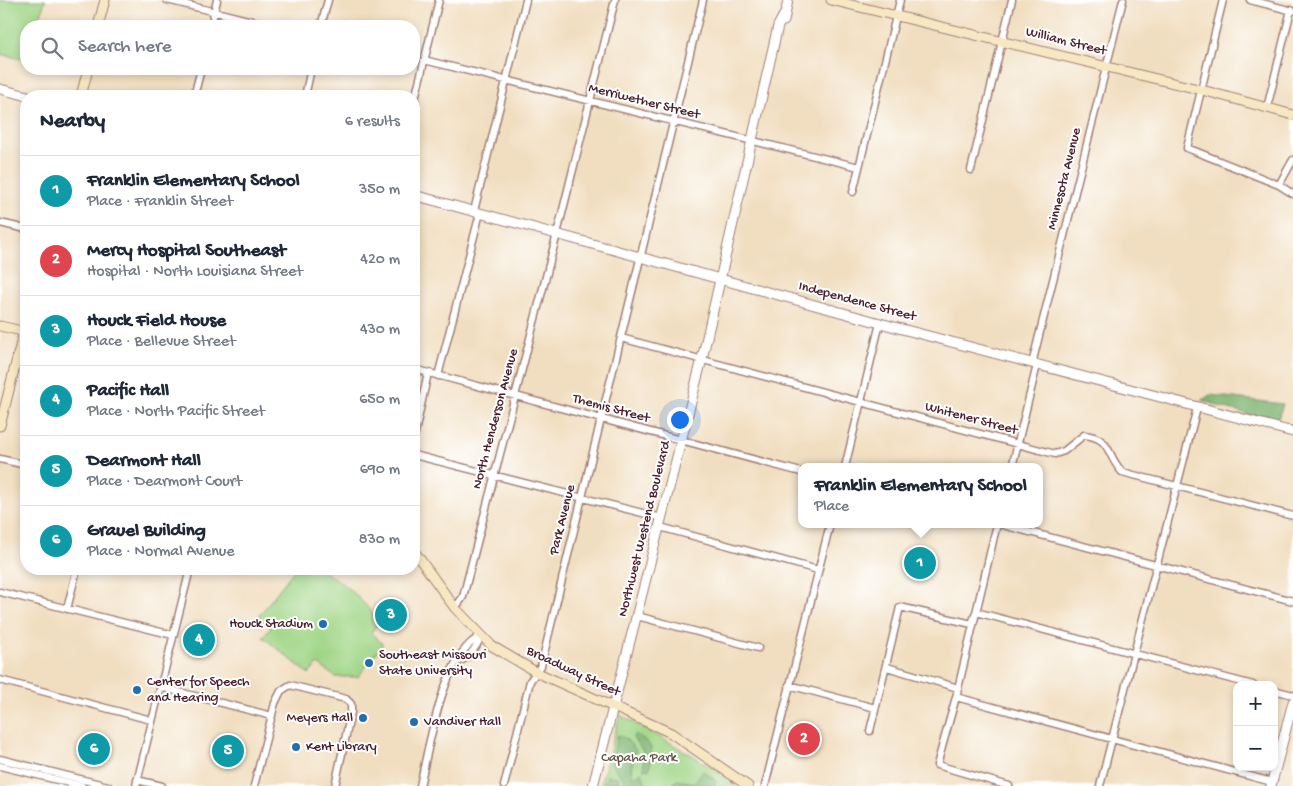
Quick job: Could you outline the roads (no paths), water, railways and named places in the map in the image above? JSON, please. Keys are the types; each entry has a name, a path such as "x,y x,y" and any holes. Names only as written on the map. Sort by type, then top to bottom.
{"main road":[{"path":"100,20 105,0"},
{"name":"William Street","path":"831,0 1106,66 1293,114"},
{"path":"83,90 86,75"},
{"path":"0,326 20,328"},
{"path":"0,426 20,351"},
{"name":"Broadway Street","path":"420,559 455,608 481,636 504,655 536,672 615,706 670,733 748,786"}],"street":[{"path":"167,0 248,20"},
{"path":"212,20 217,0"},
{"path":"323,20 328,0"},
{"path":"417,90 439,0"},
{"path":"438,376 526,0"},
{"name":"North Henderson Avenue","path":"455,608 463,597 557,234 615,0"},
{"name":"Park Avenue","path":"504,786 530,680 541,666 704,0"},
{"name":"Northwest Westend Boulevard","path":"593,786 615,706 722,279 753,142 758,133 784,27 784,15 788,0"},
{"path":"853,192 900,0"},
{"path":"971,170 1012,0"},
{"name":"Minnesota Avenue","path":"1013,463 1034,364 1123,0"},
{"path":"1224,0 1187,148 1279,185 1293,194"},
{"path":"1250,0 1292,10 1267,108"},
{"name":"Merriwether Street","path":"424,60 859,167"},
{"path":"196,90 199,75"},
{"path":"306,90 310,75"},
{"path":"0,89 20,94"},
{"path":"1279,185 1293,160"},
{"name":"Independence Street","path":"420,197 880,323 1293,432"},
{"path":"0,223 20,228"},
{"path":"846,463 880,323"},
{"name":"Whitener Street","path":"621,338 1054,454 1064,451 1084,435 1095,436 1105,441 1114,463 1122,472 1293,516"},
{"name":"Themis Street","path":"420,371 798,471"},
{"path":"420,410 428,373"},
{"path":"1100,786 1197,408"},
{"path":"420,456 582,497 818,570"},
{"path":"0,459 20,464"},
{"path":"765,786 829,528"},
{"path":"997,528 956,697 937,765 1010,786"},
{"path":"1013,528 1293,601"},
{"path":"67,609 76,575"},
{"path":"162,786 137,783 151,720 188,575"},
{"path":"0,592 173,635"},
{"path":"870,731 900,607 972,624 976,612"},
{"path":"976,612 1238,681"},
{"path":"637,616 758,648"},
{"path":"420,786 446,682 458,662 464,660 478,645 481,636"},
{"path":"886,667 958,688"},
{"path":"0,680 151,720"},
{"path":"254,786 272,716 281,691 290,685 346,699 351,704 351,712 335,786"},
{"path":"789,685 875,708"},
{"path":"160,687 272,716"},
{"path":"1278,691 1293,695"},
{"path":"956,697 1112,738 1272,784 1293,702"},
{"path":"0,759 82,786"},
{"path":"0,766 108,786"},
{"path":"48,786 50,775"}],"place":[{"name":"Franklin Elementary School","path":"920,563"},
{"name":"Houck Field House","path":"391,615"},
{"name":"Houck Stadium","path":"323,624"},
{"name":"Pacific Hall","path":"199,640"},
{"name":"Southeast Missouri State University","path":"369,663"},
{"name":"Center for Speech and Hearing","path":"137,690"},
{"name":"Meyers Hall","path":"363,718"},
{"name":"Vandiver Hall","path":"414,722"},
{"name":"Mercy Hospital Southeast","path":"804,739"},
{"name":"Kent Library","path":"296,747"},
{"name":"Grauel Building","path":"94,749"},
{"name":"Dearmont Hall","path":"228,751"}],"park label":[{"name":"Capaha Park","path":"639,758"}]}
